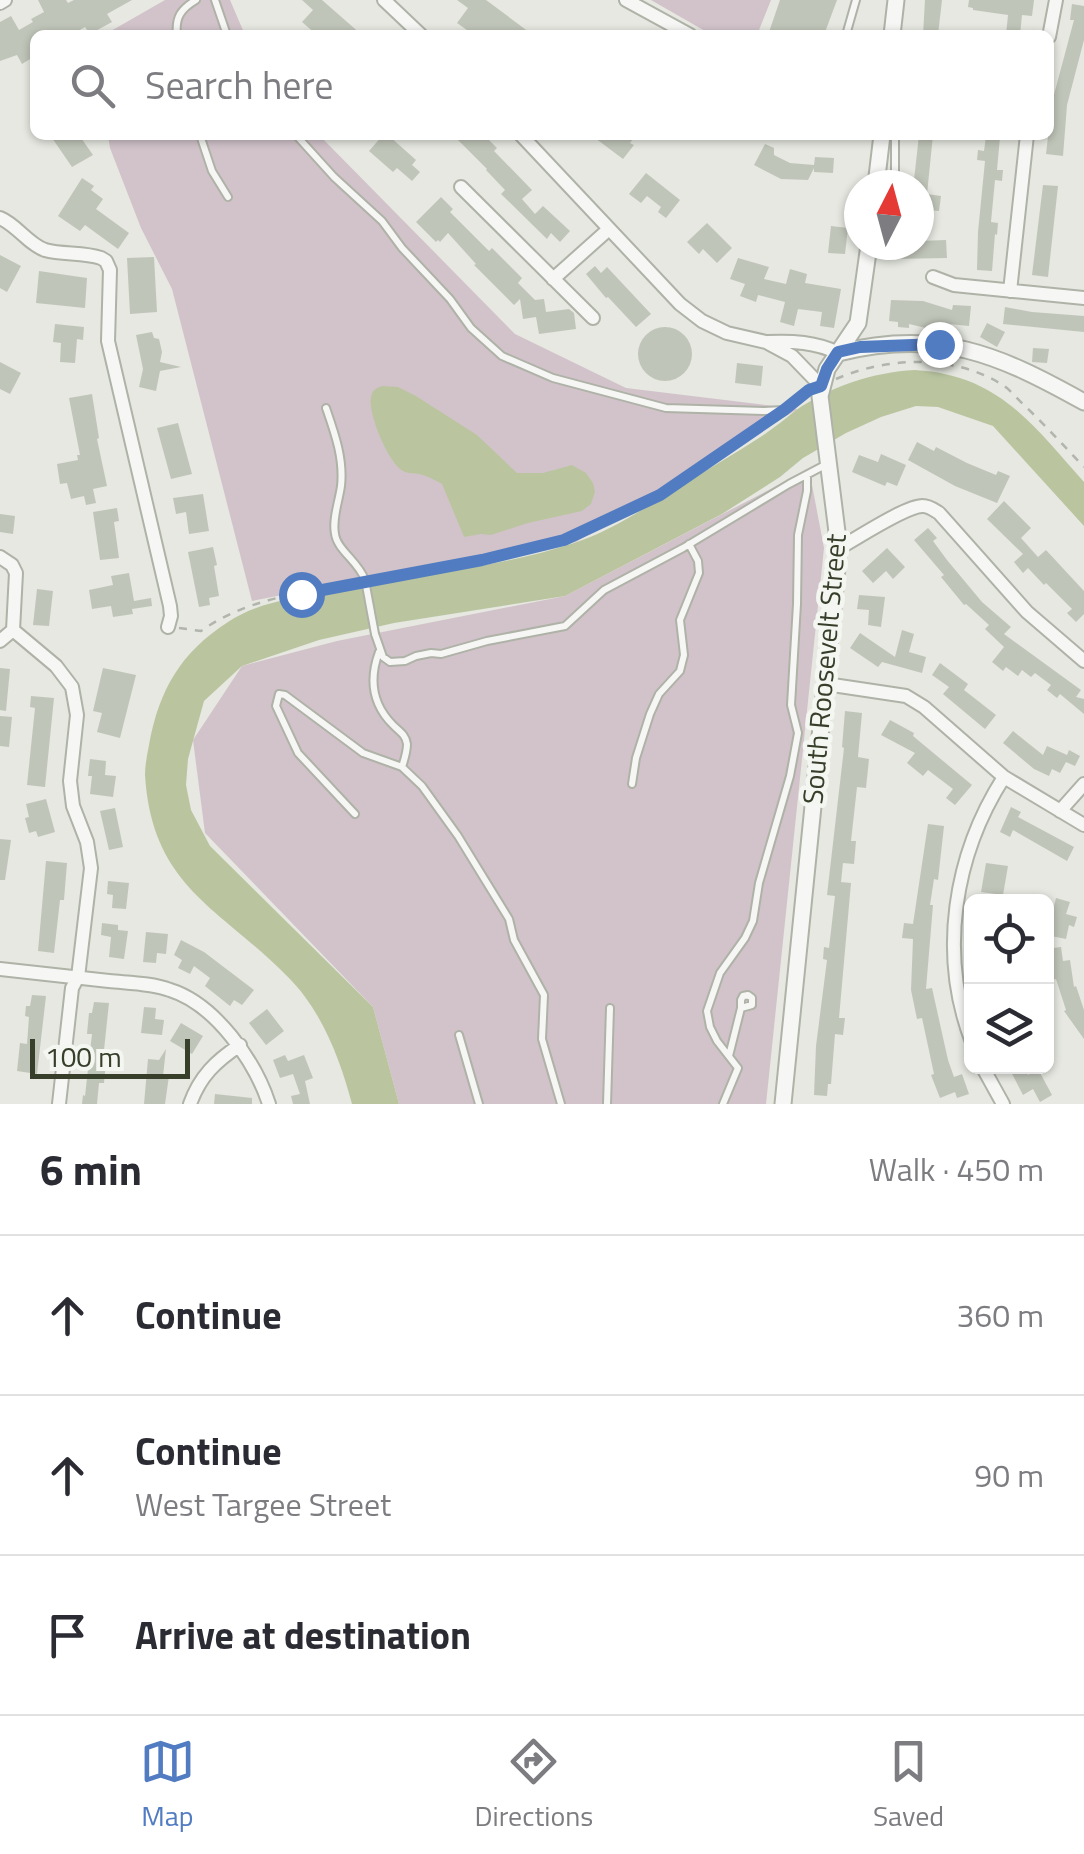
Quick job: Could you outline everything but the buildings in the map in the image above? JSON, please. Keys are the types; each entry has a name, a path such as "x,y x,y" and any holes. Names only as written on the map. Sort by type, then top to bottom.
{"street":[{"path":"384,0 416,30"},
{"path":"626,0 681,30"},
{"path":"893,30 896,0"},
{"path":"1050,30 1056,0"},
{"path":"526,140 680,304 727,333 766,342 792,356 820,391"},
{"path":"878,170 881,140"},
{"path":"1010,291 1026,140"},
{"path":"461,187 592,318"},
{"path":"0,218 34,244 48,250 101,258 110,270 108,341 170,606 168,628"},
{"path":"554,279 609,229"},
{"path":"820,391 827,369 858,323 867,260"},
{"path":"933,277 954,285 1084,298"},
{"path":"766,342 790,341 838,352 914,344 966,349 1028,370 1084,402"},
{"name":"South Roosevelt Street","path":"783,1104 840,548 820,391"},
{"path":"840,548 909,509 932,509 1028,612 1084,660"},
{"path":"0,557 16,573 13,630 0,641"},
{"path":"13,630 56,666 72,687 77,715 70,781 73,806 88,842 91,868 59,1104"},
{"path":"826,684 906,696 1004,776 1084,825"},
{"path":"964,1019 953,949 956,906 963,866 976,828 1004,776"},
{"path":"1060,811 1084,784"},
{"path":"0,969 170,990 192,1000 240,1045 269,1104"},
{"path":"190,1104 213,1063 240,1045"},
{"path":"986,1074 1003,1104"}],"lane":[{"path":"176,30 181,10 196,0"},
{"path":"215,0 225,30"},
{"path":"847,30 856,0"},
{"path":"202,140 212,171 228,197"},
{"path":"301,140 382,221 471,328 502,356 554,378 655,407 764,412 784,410 809,390 820,391"},
{"path":"895,170 896,140"},
{"path":"326,408 342,469 334,534 365,580 379,651 390,662 565,626 604,590 690,544 828,460"},
{"path":"723,1104 738,1068 710,1027 708,1011 720,973 753,920 790,776 798,732 791,706 798,535 806,475"},
{"path":"632,784 650,714 659,694 680,670 684,655 680,620 699,572 690,544"},
{"path":"379,651 373,690 379,708 403,734 407,746 402,768"},
{"path":"355,814 298,753 276,706 279,694 285,694 362,753 402,768 422,786 458,836 509,919 514,940 544,995 542,1039 562,1104"},
{"path":"608,1104 610,1008"},
{"path":"728,1057 741,1008"},
{"path":"459,1035 479,1104"}],"path":[{"path":"820,391 853,372 894,364 955,365 1002,384 1084,467"},
{"path":"168,628 201,630 248,604 482,560 564,540 660,495 784,410"}],"shaded area":[{"path":"165,0 230,0 243,30 113,30"},
{"path":"651,0 771,0 759,30 703,30"},
{"path":"109,140 324,140 515,334 626,388 798,409 576,542 252,601 172,289 141,228"},
{"path":"915,370 970,381 992,392 1030,422 1084,482 1084,526 993,426 938,407 916,406 846,433 722,514 565,596 394,623 319,640 242,666 204,701 188,759 186,785 191,810 210,846 373,1007 399,1104 352,1104 328,1036 300,990 193,892 161,844 150,813 146,764 159,707 185,660 228,622 264,605 514,559 587,538 626,520 822,395 868,378"},
{"path":"382,386 398,387 416,396 477,435 517,473 543,473 572,465 586,473 593,483 591,504 582,511 491,535 464,537 442,484 403,471 386,449 371,404 374,391"},
{"path":"809,469 824,548 766,1104 399,1104 373,1007 205,833 193,740 242,666 337,641 565,596"}],"route":[{"path":"301,594 482,560 564,540 660,495 809,390 821,386 838,352 860,347 939,344"}]}
